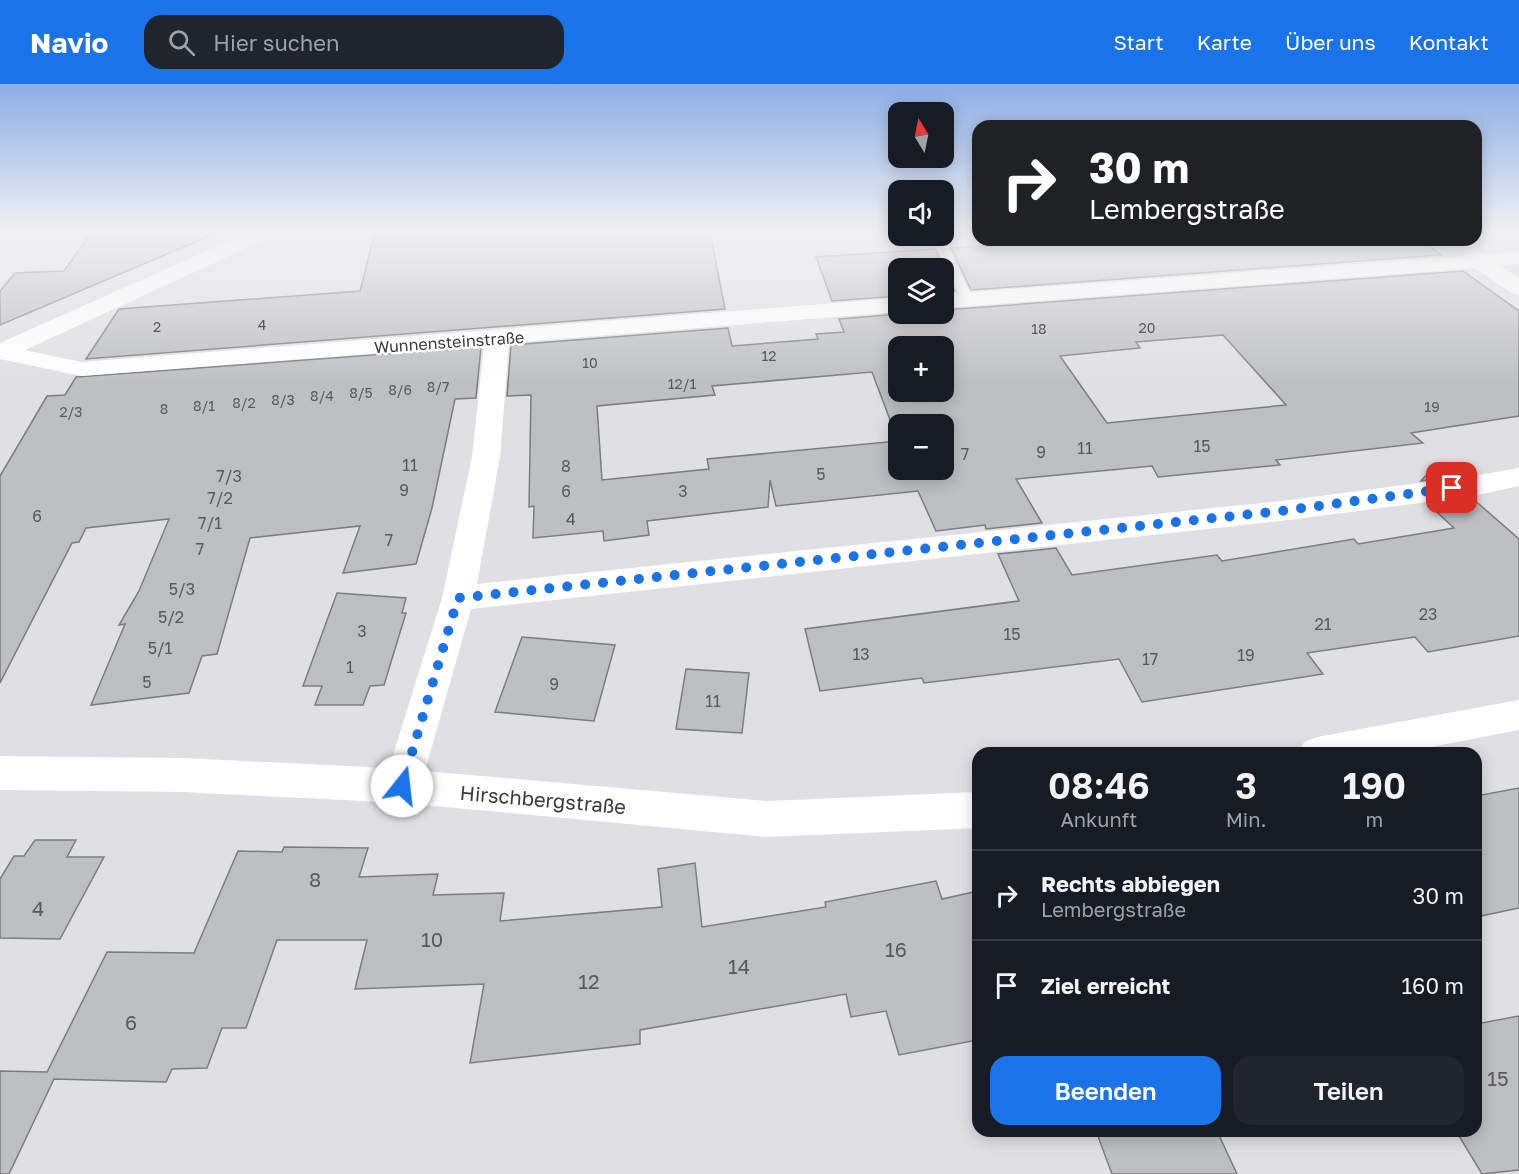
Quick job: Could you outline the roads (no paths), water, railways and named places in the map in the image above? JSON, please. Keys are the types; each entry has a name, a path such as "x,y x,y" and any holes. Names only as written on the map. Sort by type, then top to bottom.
{"street":[{"path":"0,352 153,283"},
{"path":"954,300 1184,283"},
{"name":"Wunnensteinstraße","path":"0,352 82,369 888,306"},
{"path":"402,786 458,598 486,457 497,338"},
{"path":"458,598 1281,511 1473,486 1519,477"},
{"path":"1349,747 1519,715"},
{"name":"Hirschbergstraße","path":"0,773 183,775 402,786 768,819 972,810"}],"lane":[{"path":"959,283 967,299"}]}
